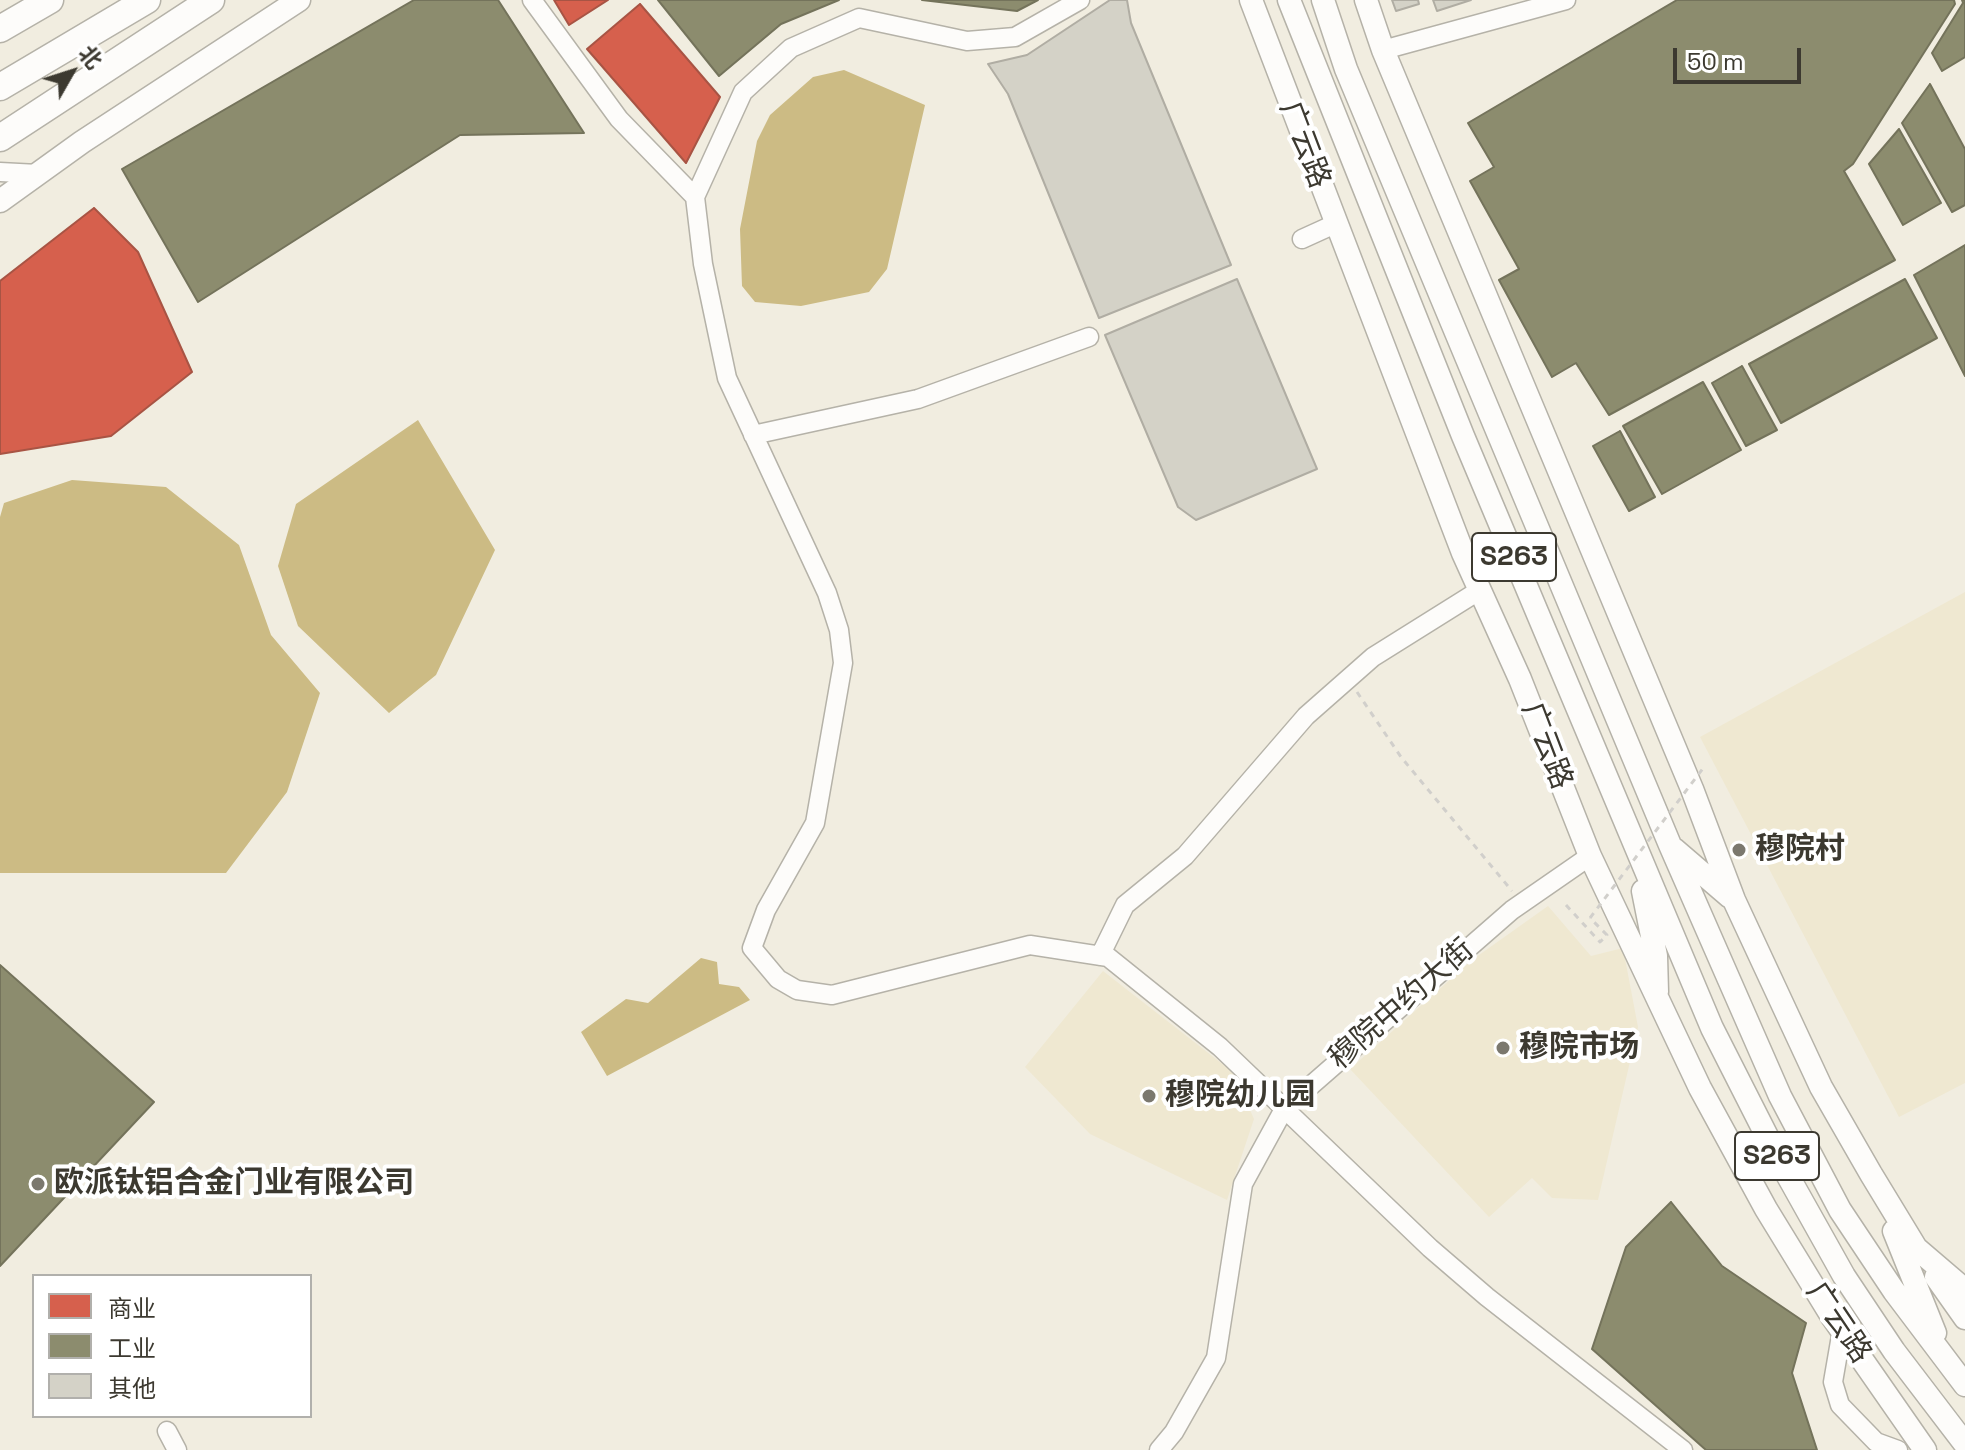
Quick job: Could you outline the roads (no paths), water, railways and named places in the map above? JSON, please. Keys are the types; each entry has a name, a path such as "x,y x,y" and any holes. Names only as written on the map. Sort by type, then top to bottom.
{"highway":[{"path":"0,29 50,0"},
{"path":"0,87 147,0"},
{"path":"0,138 211,0"}],"main road":[{"path":"0,201 299,0"},
{"name":"广云路","path":"1251,0 1335,224 1480,590 1520,679 1590,856 1657,1001 1766,1209 1842,1330 1925,1450"},
{"name":"广云路","path":"1289,0 1396,271 1712,1028 1779,1160 1844,1276 1894,1351 1965,1444"},
{"name":"S263","path":"1323,0 1346,69 1670,845 1780,1096 1840,1210 1894,1291 1965,1385"},
{"name":"S263","path":"1366,0 1383,50 1692,789 1734,900 1821,1087 1871,1174 1916,1248 1965,1290"},
{"path":"1634,843 1656,956 1657,1001"},
{"path":"1670,845 1734,900"},
{"path":"1871,1174 1948,1363"},
{"path":"1916,1248 1965,1318"}],"street":[{"path":"532,0 619,119 695,197"},
{"path":"1080,0 1015,37 967,41 859,18 791,48 743,92 695,197 703,264 727,378 827,593 839,630 843,663 815,823 766,910 752,948 778,979 797,990 832,995 1030,945 1108,957 1220,1047 1453,1268 1683,1450"},
{"path":"1383,50 1566,0"},
{"path":"0,172 38,174"},
{"path":"1302,239 1335,224"},
{"path":"753,435 918,399 1089,337"},
{"path":"1100,956 1125,905 1185,856 1306,716 1373,657 1480,590"},
{"name":"穆院中约大街","path":"1159,1450 1174,1432 1216,1358 1243,1184 1284,1109 1345,1053 1522,903 1590,856"},
{"path":"1842,1330 1833,1382 1840,1405 1876,1442 1898,1450"},
{"path":"167,1431 177,1450"}],"place":[{"name":"穆院村","path":"1739,850"},
{"name":"穆院市场","path":"1503,1048"},
{"name":"穆院幼儿园","path":"1149,1096"},
{"name":"欧派钛铝合金门业有限公司","path":"38,1184"}]}
